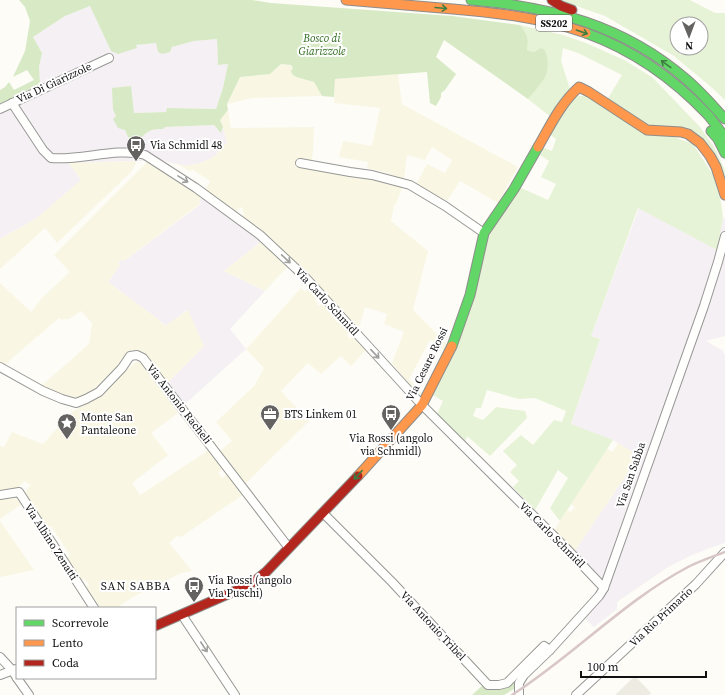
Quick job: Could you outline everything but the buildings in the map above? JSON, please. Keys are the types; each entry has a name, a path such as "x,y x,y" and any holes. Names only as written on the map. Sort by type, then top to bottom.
{"main road":[{"name":"SS202","path":"346,0 524,17 548,22 591,35 623,49 674,83 700,107 725,137"},
{"name":"SS202","path":"471,0 550,11 594,25 627,40 652,54 680,75 709,101 725,119"},
{"path":"552,0 561,6 615,27 627,40"},
{"path":"646,63 695,111 718,139 725,153"},
{"path":"680,75 725,110"},
{"name":"Via Cesare Rossi","path":"156,626 242,588 266,572 356,478 422,405 452,346 470,295 484,233 514,189 571,94 579,88 589,92 647,130 681,132 688,134 700,143 710,156 716,167 725,195"}],"street":[{"name":"Via Di Giarizzole","path":"0,109 109,58"},
{"name":"Via Carlo Schmidl","path":"12,103 43,150 51,158 62,159 117,153 137,153 145,155 196,188 260,234 305,277 422,405 566,548 604,588"},
{"path":"300,162 400,181 410,185 445,206 484,233"},
{"name":"Via San Sabba","path":"519,695 519,683 524,675 550,650 599,596 604,588 704,306 725,236"},
{"name":"Via Antonio Racheli","path":"0,367 17,378 43,391 62,400 76,403 99,392 122,368 130,356 137,355 143,358 289,548"},
{"name":"Via Albino Zenatti","path":"0,495 19,492 93,607"},
{"name":"Via Antonio Tribel","path":"323,512 392,582 488,685 494,686 506,683 513,678 544,646 550,650"},
{"name":"Via Rio Primario","path":"576,695 696,584 725,552"},
{"path":"182,615 235,695"},
{"path":"0,657 14,669 0,674"},
{"path":"18,679 29,695"}],"shaded area":[{"path":"90,6 111,51 136,45 156,43 170,52 172,47 194,41 217,39 218,65 228,64 223,88 216,109 167,108 167,112 133,113 113,110 116,117 113,119 125,130 128,137 139,144 144,151 141,138 148,131 153,129 162,129 165,127 214,125 222,132 223,127 227,143 210,159 185,166 163,161 69,163 81,180 37,218 0,239 0,104 40,84 39,67 42,53 33,37 65,16"},
{"path":"281,64 291,65 297,77 314,82 322,96 252,98 227,104 240,77 270,74"},
{"path":"398,74 402,104 518,167 498,203 460,181 447,201 416,185 427,164 445,173 452,160 432,147 425,160 407,155 404,180 388,173 367,168 368,162 339,157 343,141 372,146 380,108 334,103 335,79"},
{"path":"228,110 231,128 314,127 311,168 371,179 402,187 397,202 394,206 391,221 428,251 413,310 448,345 445,351 430,340 409,379 423,394 419,396 392,363 404,332 384,324 387,314 365,307 358,331 262,232 243,216 243,208 241,207 236,212 206,189 210,181 193,170 189,171 176,163 185,166 200,163 216,155 220,148 227,143 220,120"},
{"path":"137,161 132,171 57,243 45,228 0,269 0,239 37,218 81,180 69,163"},
{"path":"147,162 202,197 199,201 201,203 124,261 122,259 118,263 120,265 108,282 165,326 188,310 204,346 167,383 142,354 131,350 104,381 86,396 74,399 40,387 89,344 92,323 81,311 69,319 62,320 59,318 3,366 0,364 0,283 31,312 42,298 70,272 54,255"},
{"path":"202,197 248,230 261,242 224,271 265,291 230,329 246,349 184,405 167,383 204,346 187,310 166,326 108,282 120,265 118,263 122,259 124,261 201,204 199,201"},
{"path":"639,208 717,250 723,218 725,219 725,336 706,341 722,350 725,355 725,543 690,556 668,567 617,602 617,609 594,627 584,618 600,601 608,588 574,552 639,456 613,440 571,425 600,339 591,336"},
{"path":"261,242 287,267 265,291 224,271"},
{"path":"310,287 318,298 315,301 319,306 322,303 349,333 347,335 350,339 353,336 366,350 351,366 341,356 321,374 308,363 281,391 309,421 244,485 219,452 232,441 216,422 255,385 264,368 246,349 301,288 305,292"},
{"path":"136,362 141,363 178,413 151,433 168,455 132,483 140,495 209,450 224,468 218,473 222,478 229,473 244,494 181,537 177,536 169,543 192,571 181,573 133,597 118,607 97,607 84,588 89,585 85,579 80,581 65,559 70,555 51,526 45,529 24,493 31,485 24,481 16,490 0,492 0,446 4,447 12,432 43,444 72,412 98,397"},
{"path":"618,443 639,456 574,552 554,531 567,510 571,512 575,507 571,504 607,449 613,452"},
{"path":"17,498 22,504 0,519 0,500"},
{"path":"0,521 34,570 0,577"},
{"path":"635,676 651,693 649,695 615,695"}],"green space":[{"name":"Bosco di Giarizzole","path":"19,0 252,0 271,3 452,16 520,25 525,31 527,37 527,50 534,52 540,48 544,49 548,60 548,68 546,76 528,99 444,40 436,57 456,74 445,90 441,93 441,97 436,106 430,103 427,72 335,79 334,97 322,96 314,82 296,77 292,74 291,71 293,68 291,65 281,64 270,74 240,77 227,104 228,110 220,120 223,127 221,133 214,125 165,127 163,129 150,130 141,138 144,151 141,151 139,144 128,137 125,130 118,128 113,119 116,116 113,110 112,88 131,86 134,113 166,112 167,108 216,109 223,88 228,64 218,65 217,39 194,41 172,47 170,52 162,54 158,52 156,43 136,45 137,48 118,54 111,51 90,6 65,16 33,37 42,53 39,67 40,84 0,104 0,90 9,82 14,90 34,80 27,70 13,77 25,51 30,21 25,7"},
{"path":"559,0 690,0 715,13 725,13 725,100 674,56 709,56 709,16 669,16 669,53 605,16"},
{"path":"520,25 563,35 586,43 624,60 652,77 700,127 714,147 725,170 725,184 700,138 649,126 607,100 622,75 578,53 563,48 561,61 570,89 552,118 528,99 544,78 540,48 534,52 527,50 527,37 525,31"},
{"path":"578,96 587,96 674,137 693,144 713,175 721,202 723,218 717,250 638,208 591,336 600,339 571,424 613,440 560,521 550,508 568,478 558,470 535,510 513,487 519,481 510,472 517,465 503,451 521,435 533,445 554,420 562,422 566,411 535,398 519,399 487,390 481,408 476,408 473,416 483,420 496,407 525,411 527,418 490,456 467,436 465,443 437,414 443,401 431,394 487,237 519,187 548,200 556,184 541,177 549,161 540,155 544,148 552,151 556,139 549,134 570,101"},
{"path":"515,682 514,689 504,695 472,695 483,685 494,690 507,687"}],"railway":[{"path":"512,695 534,680 642,596 688,567 725,552"}],"traffic: fast":[{"path":"471,0 501,3 558,14 586,22 612,32 638,45 663,61 687,80 725,119"},
{"path":"586,33 620,48 652,67 667,78 681,89 708,115 725,137"},
{"path":"711,131 718,139 725,153"},
{"path":"452,346 470,295 484,233 514,189 538,147"}],"traffic: slow":[{"path":"346,0 504,14 553,23 586,33"},
{"path":"538,147 561,107 579,87 647,130 681,132 688,134 700,143 710,156 716,167 725,195"},
{"path":"358,476 422,405 452,346"}],"traffic: jam":[{"path":"552,0 561,6 572,10"},
{"path":"156,626 255,581 266,572 358,476"}],"place":[{"name":"Via Schmidl 48","path":"136,162"},
{"name":"BTS Linkem 01","path":"270,431"},
{"name":"Via Rossi (angolo via Schmidl)","path":"391,431"},
{"name":"Monte San Pantaleone","path":"67,440"},
{"name":"Via Rossi (angolo Via Puschi)","path":"194,603"}],"district":[{"name":"SAN SABBA","path":"136,586"}]}
